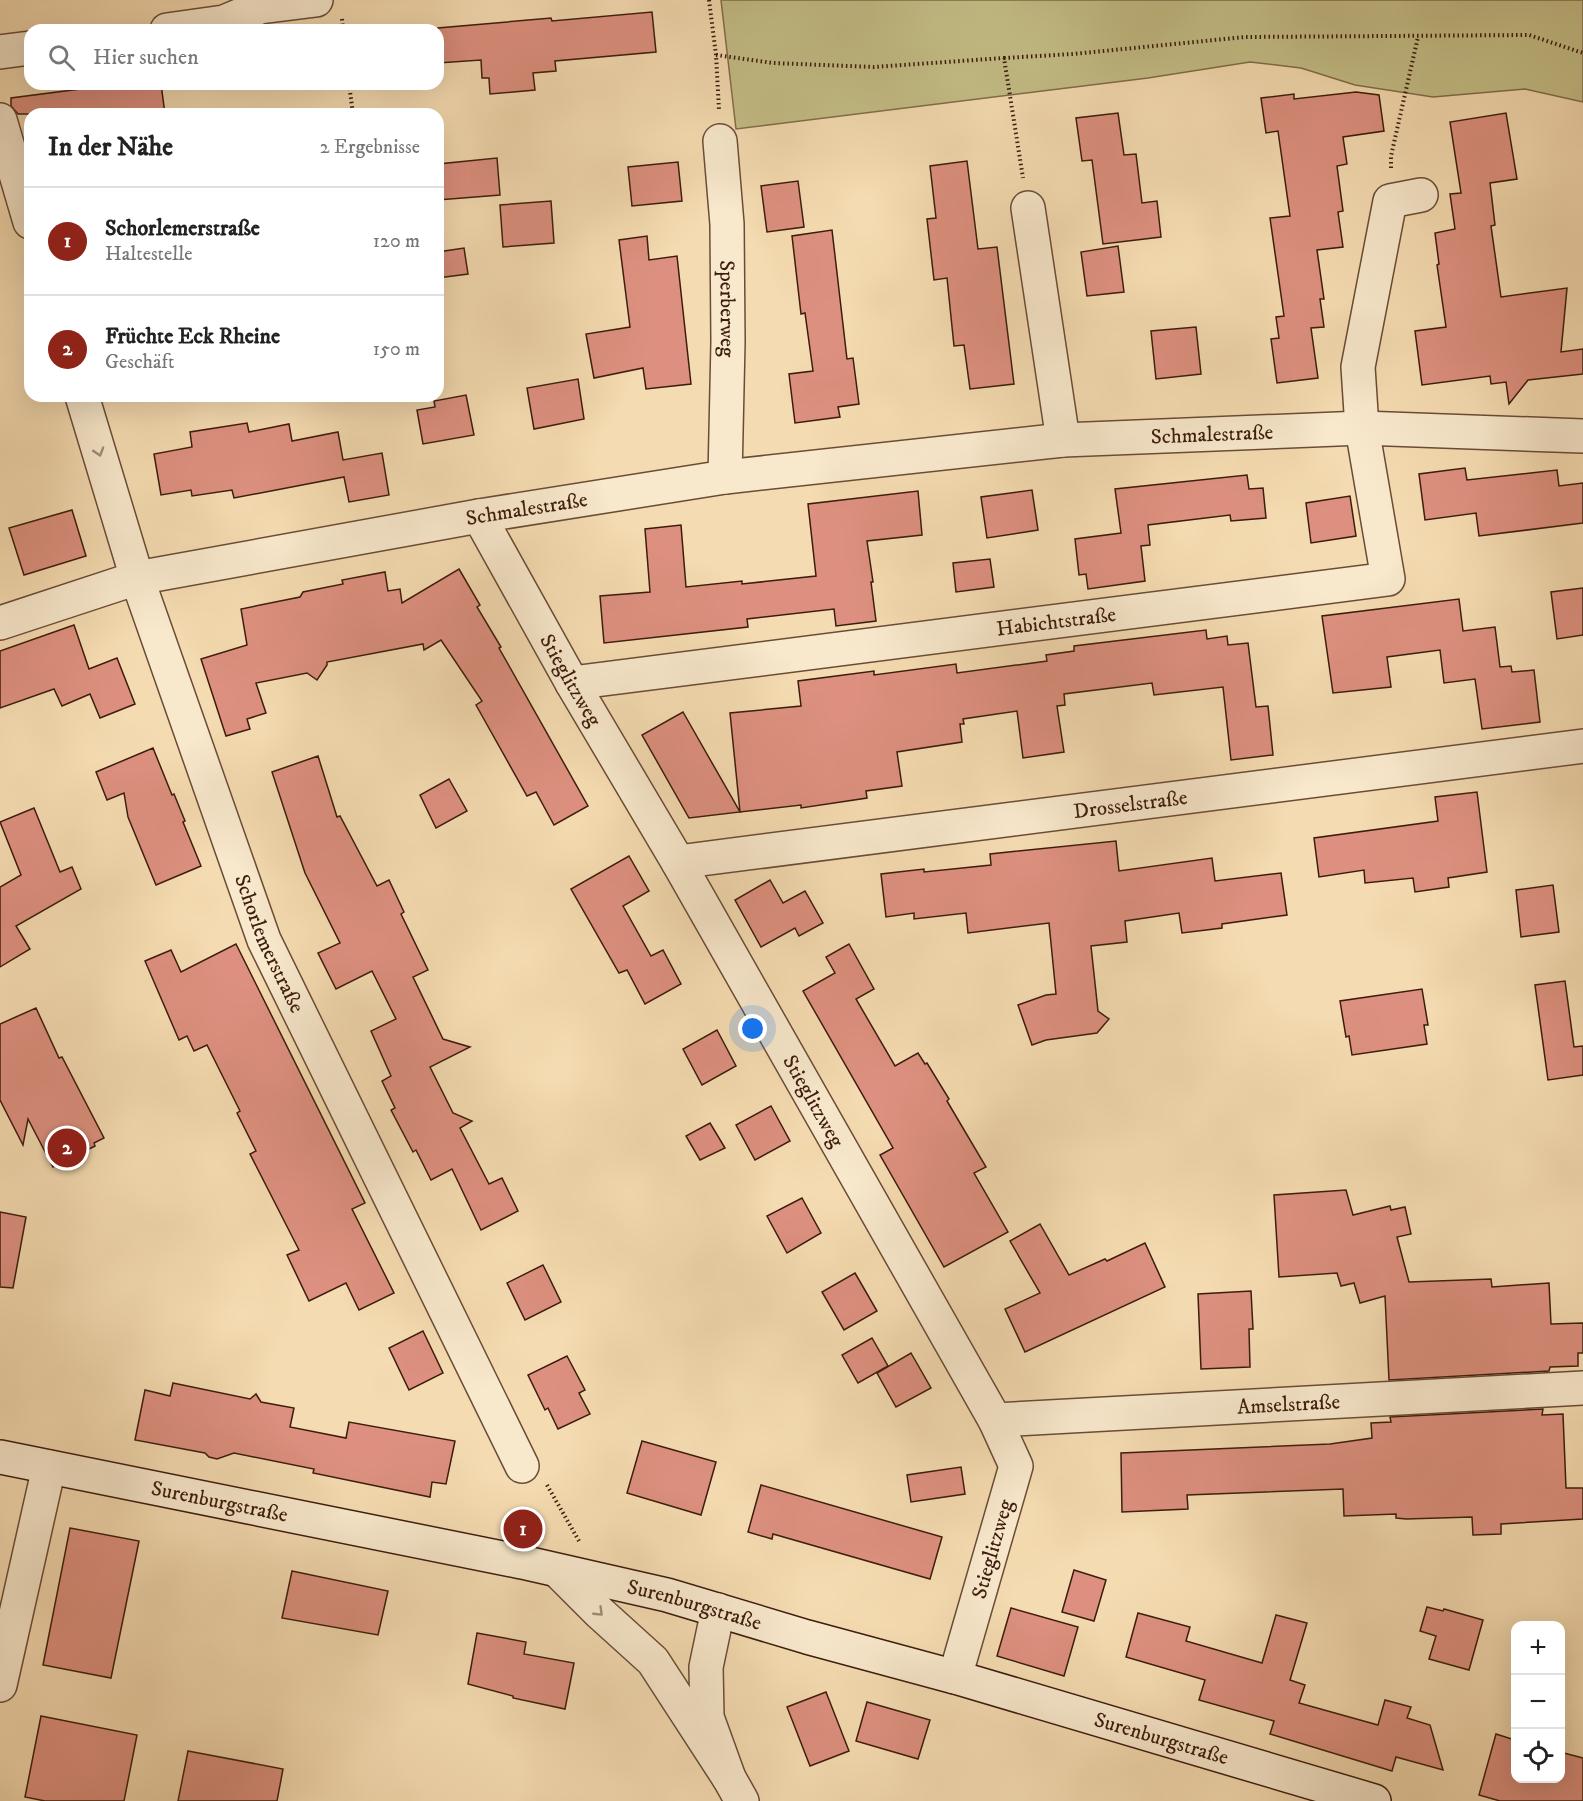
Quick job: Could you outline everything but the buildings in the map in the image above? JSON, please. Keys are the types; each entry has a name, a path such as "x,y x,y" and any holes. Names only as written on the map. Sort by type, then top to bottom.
{"street":[{"path":"210,24 224,22 260,7 316,0"},
{"path":"0,52 24,49"},
{"path":"0,120 24,202"},
{"name":"Sperberweg","path":"720,141 727,224 728,342 725,477"},
{"path":"1362,428 1358,367 1405,198"},
{"path":"1028,208 1063,440"},
{"name":"Schorlemerstraße","path":"84,402 137,578 264,940 522,1466"},
{"name":"Schmalestraße","path":"0,623 137,578 479,516 725,477 1063,440 1362,428 1583,436"},
{"name":"Habichtstraße","path":"572,683 1388,579 1362,428"},
{"name":"Stieglitzweg","path":"479,516 572,683 678,862 995,1419 1016,1466 956,1677"},
{"name":"Drosselstraße","path":"678,862 1583,746"},
{"name":"Amselstraße","path":"995,1419 1583,1388"},
{"name":"Surenburgstraße","path":"0,1457 220,1500 667,1595 807,1637 956,1677 1374,1801"},
{"path":"0,1685 49,1467"},
{"path":"558,1570 600,1613 653,1661 736,1789"},
{"path":"718,1610 706,1667 707,1717 736,1789"}],"path":[{"path":"709,0 716,55 720,141"},
{"path":"716,55 773,63 874,67 1073,54 1245,37 1529,35 1583,53"},
{"path":"1405,198 1391,156 1418,37"},
{"path":"1004,58 1028,208"},
{"path":"350,90 352,108"},
{"path":"522,1466 540,1473 600,1579"}],"shaded area":[{"path":"721,0 1583,0 1583,102 1525,89 1433,97 1355,85 1301,68 1250,62 1148,78 736,129"}],"place":[{"name":"Früchte Eck Rheine","path":"67,1148"},
{"name":"Schorlemerstraße","path":"523,1529"}]}
